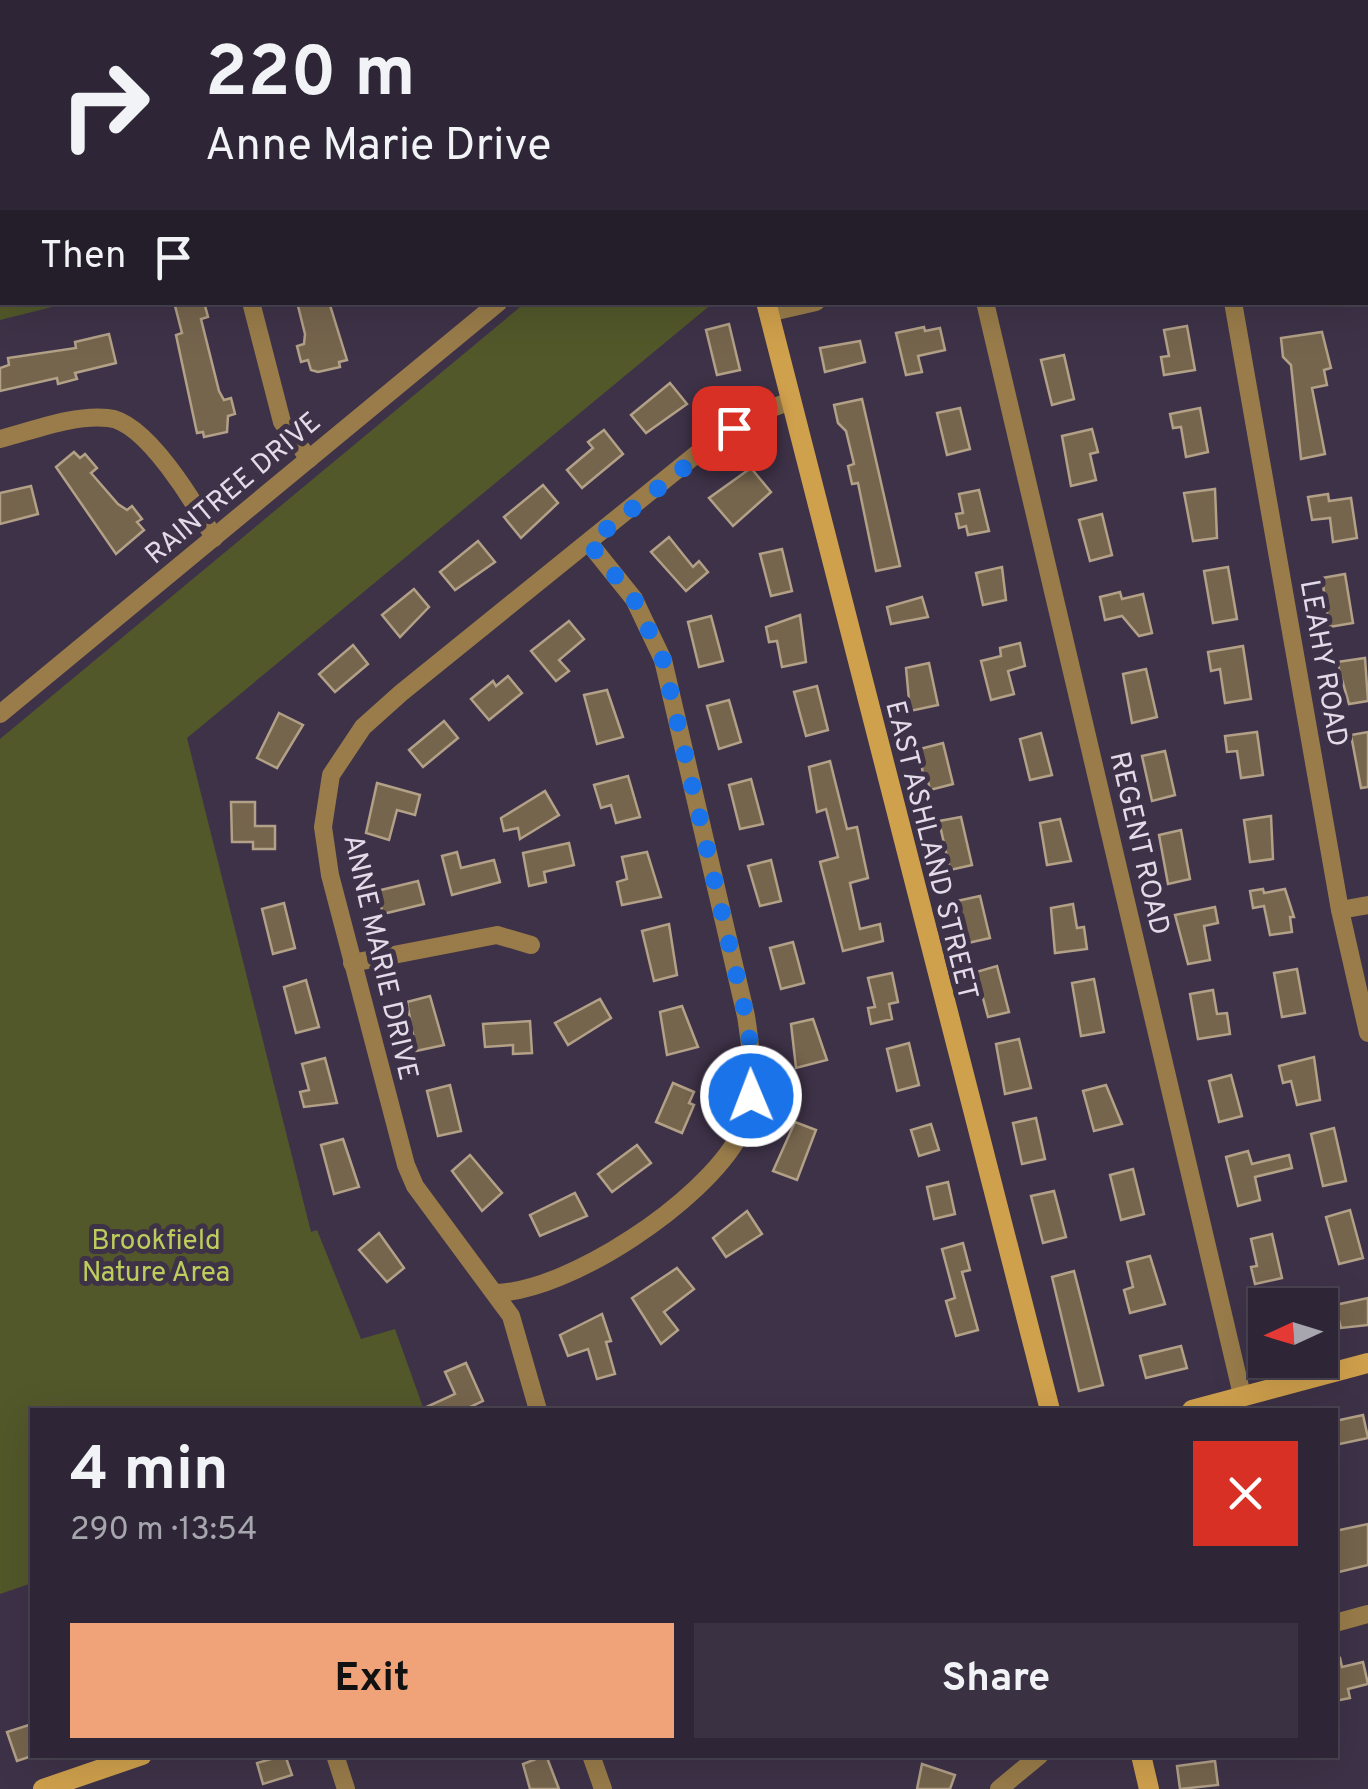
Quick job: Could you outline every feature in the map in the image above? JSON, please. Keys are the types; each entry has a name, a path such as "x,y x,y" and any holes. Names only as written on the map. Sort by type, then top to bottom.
{"main road":[{"name":"EAST ASHLAND STREET","path":"767,308 1049,1408"},
{"path":"1199,1408 1368,1363"},
{"path":"43,1789 133,1758"},
{"path":"1142,1758 1149,1789"}],"street":[{"path":"252,305 282,422 309,459"},
{"name":"REGENT ROAD","path":"986,305 1242,1395"},
{"name":"LEAHY ROAD","path":"1235,305 1340,910 1368,1032"},
{"name":"RAINTREE DRIVE","path":"0,714 309,459 479,310"},
{"name":"ANNE MARIE DRIVE","path":"537,1408 520,1340 496,1293 415,1186 398,1143 352,963 323,826 331,775 363,727 714,440 753,415 791,400"},
{"path":"0,439 107,417 130,424 156,453 214,538"},
{"path":"496,1293 549,1282 608,1251 678,1202 709,1177 740,1134 751,1096 753,1062 746,1016 663,660 634,599 589,543"},
{"path":"1340,910 1368,905"},
{"path":"352,963 487,936 531,945"},
{"path":"1338,1622 1368,1614"},
{"path":"336,1758 346,1789"},
{"path":"593,1758 603,1789"},
{"path":"1000,1789 1036,1758"}],"green space":[{"path":"0,305 60,305 0,320"},
{"name":"Brookfield Nature Area","path":"523,305 711,305 187,738 311,1232 317,1230 361,1339 395,1329 423,1408 30,1408 30,1584 0,1594 0,739"}],"building":[{"path":"175,305 205,305 208,317 201,319 219,391 224,400 231,398 235,414 228,416 227,432 204,437 203,432 197,433 176,335 182,333"},
{"path":"298,305 330,305 347,360 339,362 340,367 311,370 308,360 301,362 297,346 304,344"},
{"path":"729,324 740,370 717,375 706,330"},
{"path":"1187,326 1195,370 1164,375 1161,357 1169,356 1164,330"},
{"path":"924,327 925,331 940,328 945,350 918,356 922,372 906,375 896,333"},
{"path":"1322,332 1331,368 1324,370 1327,385 1312,388 1325,454 1301,459 1291,365 1283,357 1281,338"},
{"path":"109,334 116,363 75,373 77,379 58,384 57,378 0,391 0,368 9,365 8,358 76,348 75,342"},
{"path":"860,341 865,362 825,372 820,348"},
{"path":"1064,355 1074,399 1052,405 1041,360"},
{"path":"670,383 687,404 646,433 631,415"},
{"path":"862,399 900,566 876,571 858,483 852,484 848,466 854,464 846,431 838,423 834,405"},
{"path":"960,408 970,449 947,455 937,413"},
{"path":"1200,408 1208,452 1186,457 1181,427 1173,428 1170,414"},
{"path":"1092,429 1098,452 1090,454 1096,480 1071,486 1062,436"},
{"path":"604,430 623,454 582,488 567,470 593,448 588,442"},
{"path":"74,452 80,458 85,454 97,468 91,473 118,504 127,510 132,506 142,519 137,522 144,530 116,554 56,467"},
{"path":"751,468 771,492 733,526 709,498"},
{"path":"543,485 558,503 521,538 504,517"},
{"path":"31,486 38,514 0,524 0,493"},
{"path":"1215,489 1217,538 1193,541 1184,493"},
{"path":"979,490 989,531 968,535 966,526 959,528 956,514 963,513 959,494"},
{"path":"1328,494 1329,501 1351,498 1357,538 1333,542 1330,518 1312,520 1308,497"},
{"path":"1102,514 1112,555 1090,561 1079,520"},
{"path":"669,537 693,567 699,561 708,572 686,591 651,552"},
{"path":"478,541 495,562 455,590 440,572"},
{"path":"782,549 792,591 771,596 760,554"},
{"path":"1002,567 1006,600 983,605 976,573"},
{"path":"1228,567 1237,619 1213,623 1204,571"},
{"path":"1345,574 1353,623 1329,627 1322,578"},
{"path":"414,589 429,607 400,637 382,615"},
{"path":"1120,592 1122,599 1143,594 1152,633 1139,636 1122,616 1105,620 1100,597"},
{"path":"922,597 928,617 891,624 887,607"},
{"path":"800,615 806,662 782,667 777,641 769,642 766,627"},
{"path":"711,616 723,661 699,667 688,622"},
{"path":"569,621 584,639 559,660 569,671 556,681 531,651"},
{"path":"1020,643 1025,666 1008,671 1014,694 991,700 981,661 1001,656 1000,648"},
{"path":"353,645 368,664 335,692 319,674"},
{"path":"1243,646 1251,699 1225,703 1220,669 1211,671 1208,652"},
{"path":"1365,658 1368,701 1349,704 1337,662"},
{"path":"929,663 938,705 910,711 906,668"},
{"path":"1146,669 1157,717 1132,723 1123,674"},
{"path":"508,676 522,693 489,720 471,699 493,681 496,686"},
{"path":"817,686 828,730 806,736 794,692"},
{"path":"607,690 623,737 597,744 584,695"},
{"path":"729,700 741,742 719,749 707,706"},
{"path":"279,713 303,725 277,768 257,758"},
{"path":"444,721 458,738 423,767 409,750"},
{"path":"1257,732 1263,775 1241,778 1237,751 1227,752 1225,736"},
{"path":"1368,732 1368,787 1361,788 1351,735"},
{"path":"1041,733 1052,775 1030,780 1020,739"},
{"path":"943,743 953,784 930,790 927,776 923,777 920,749"},
{"path":"1165,751 1175,795 1152,801 1142,756"},
{"path":"830,761 847,829 857,827 868,878 850,883 860,929 880,924 883,941 843,951 820,862 838,857 826,809 817,812 809,767"},
{"path":"628,776 640,817 616,823 611,805 601,808 594,785"},
{"path":"751,779 763,824 740,829 729,785"},
{"path":"377,783 420,795 415,815 397,810 389,840 366,833"},
{"path":"545,791 559,815 520,839 518,828 504,831 501,818"},
{"path":"231,802 255,802 255,826 275,826 275,849 253,849 253,842 232,842"},
{"path":"1271,816 1273,859 1250,862 1244,820"},
{"path":"961,817 972,865 950,870 939,821"},
{"path":"1060,819 1071,861 1047,865 1040,823"},
{"path":"1181,830 1190,879 1168,884 1159,835"},
{"path":"569,843 574,865 544,872 546,882 529,886 523,853"},
{"path":"457,852 461,868 494,860 500,882 452,895 442,856"},
{"path":"647,852 661,897 622,905 617,882 627,879 622,857"},
{"path":"771,860 781,901 760,906 748,866"},
{"path":"418,881 424,904 383,914 377,891"},
{"path":"1263,889 1264,893 1285,889 1294,917 1290,917 1292,932 1270,935 1264,906 1253,908 1250,891"},
{"path":"980,896 990,938 968,943 957,901"},
{"path":"284,903 295,948 273,954 262,909"},
{"path":"1073,904 1077,928 1084,927 1087,949 1055,953 1051,908"},
{"path":"1215,907 1218,923 1204,926 1210,960 1188,964 1175,915"},
{"path":"669,924 677,975 654,981 642,931"},
{"path":"793,942 804,983 781,989 770,948"},
{"path":"997,966 1009,1012 988,1017 976,972"},
{"path":"1297,969 1305,1013 1282,1017 1274,973"},
{"path":"892,973 898,1002 889,1004 892,1019 871,1024 868,1008 875,1007 868,978"},
{"path":"1094,979 1104,1032 1081,1036 1072,983"},
{"path":"306,980 319,1027 296,1033 284,987"},
{"path":"1213,990 1217,1014 1227,1013 1230,1034 1198,1039 1190,994"},
{"path":"430,996 444,1045 416,1051 407,1002"},
{"path":"600,999 611,1018 568,1045 555,1023"},
{"path":"682,1006 698,1047 667,1055 660,1012"},
{"path":"813,1019 827,1060 796,1068 791,1024"},
{"path":"530,1021 532,1053 513,1054 513,1045 485,1047 483,1024"},
{"path":"1019,1039 1031,1088 1005,1094 996,1044"},
{"path":"909,1043 919,1085 897,1091 887,1049"},
{"path":"1314,1057 1320,1100 1297,1105 1291,1081 1283,1083 1279,1066"},
{"path":"325,1058 337,1103 304,1107 300,1092 309,1090 302,1064"},
{"path":"1231,1075 1242,1116 1219,1122 1209,1081"},
{"path":"673,1083 694,1092 689,1103 694,1105 682,1133 656,1122"},
{"path":"450,1085 461,1131 438,1136 427,1091"},
{"path":"1106,1085 1122,1124 1094,1131 1083,1091"},
{"path":"1036,1118 1045,1159 1022,1164 1013,1123"},
{"path":"795,1122 816,1130 797,1180 773,1171"},
{"path":"931,1124 939,1150 919,1156 911,1130"},
{"path":"1334,1128 1346,1181 1323,1186 1311,1134"},
{"path":"343,1139 359,1187 334,1194 321,1145"},
{"path":"637,1145 651,1163 612,1192 598,1174"},
{"path":"1248,1151 1252,1164 1289,1155 1292,1168 1255,1177 1260,1200 1238,1206 1226,1157"},
{"path":"470,1155 502,1193 482,1211 452,1171"},
{"path":"1133,1169 1144,1214 1121,1220 1110,1175"},
{"path":"948,1182 955,1214 934,1219 927,1187"},
{"path":"1054,1191 1066,1237 1043,1243 1031,1196"},
{"path":"575,1193 587,1216 540,1236 530,1215"},
{"path":"1350,1210 1363,1258 1339,1264 1326,1217"},
{"path":"747,1211 762,1234 726,1257 713,1238"},
{"path":"379,1233 404,1268 387,1282 359,1250"},
{"path":"1272,1234 1282,1278 1255,1284 1251,1267 1257,1266 1251,1239"},
{"path":"963,1243 970,1270 962,1272 978,1330 956,1336 946,1301 955,1298 942,1249"},
{"path":"1150,1256 1165,1304 1130,1313 1124,1290 1133,1287 1127,1262"},
{"path":"677,1268 694,1289 664,1312 678,1330 661,1344 632,1298"},
{"path":"1074,1271 1103,1385 1079,1391 1052,1277"},
{"path":"1368,1298 1368,1325 1341,1328 1338,1304"},
{"path":"602,1314 611,1341 606,1342 615,1374 597,1379 588,1349 568,1356 560,1335"},
{"path":"1181,1346 1187,1368 1146,1378 1140,1356"},
{"path":"466,1363 483,1401 468,1408 424,1408 455,1394 445,1372"},
{"path":"1363,1415 1368,1438 1338,1444 1338,1420"},
{"path":"1368,1524 1368,1565 1338,1572 1338,1530"},
{"path":"1338,1658 1342,1667 1363,1662 1368,1684 1348,1689 1350,1698 1338,1700"},
{"path":"30,1725 30,1757 17,1761 7,1732"},
{"path":"286,1758 292,1775 263,1784 257,1763"},
{"path":"547,1758 559,1789 530,1789 523,1764"},
{"path":"1215,1761 1218,1785 1180,1789 1177,1766"},
{"path":"922,1764 955,1775 950,1789 917,1789"}],"route":[{"path":"734,428 714,440 589,543 634,599 663,660 746,1016 753,1062 751,1096"}]}
